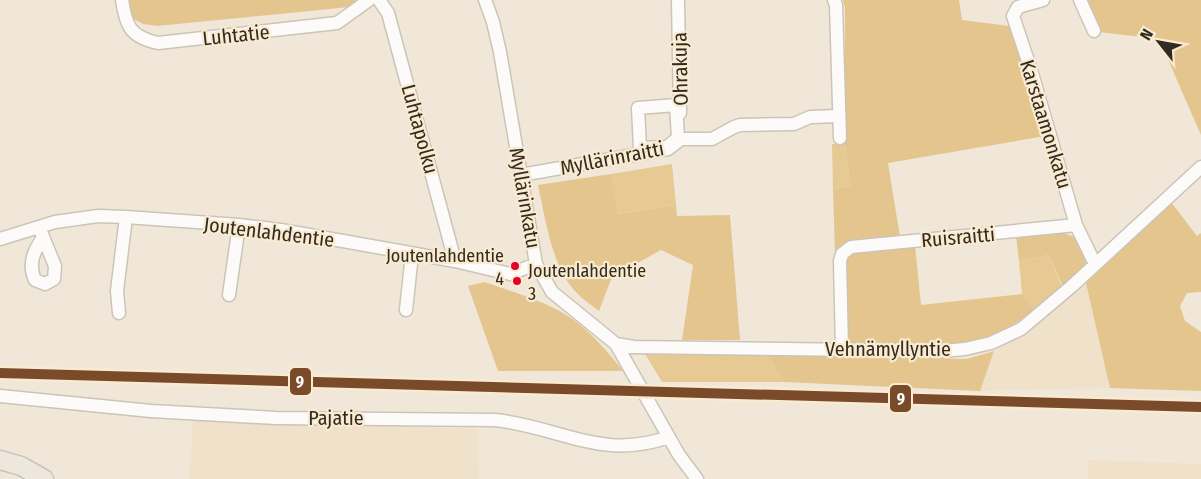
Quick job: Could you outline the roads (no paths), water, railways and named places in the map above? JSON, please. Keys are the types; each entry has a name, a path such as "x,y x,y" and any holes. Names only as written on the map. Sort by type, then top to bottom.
{"highway":[{"path":"0,460 21,466 44,479"}],"street":[{"name":"Luhtatie","path":"122,0 127,23 131,30 146,40 158,43 338,23 369,0"},
{"name":"Luhtapolku","path":"379,0 388,13 455,261"},
{"name":"Ohrakuja","path":"678,0 681,139"},
{"name":"Karstaamonkatu","path":"1043,0 1018,7 1013,16 1076,225 1095,264"},
{"path":"1080,0 1094,31"},
{"name":"Myllärinkatu","path":"490,2 536,264 552,292 616,344 679,455 697,479"},
{"path":"835,2 840,138"},
{"path":"676,105 678,138 667,147 640,148 638,108 676,105"},
{"name":"Myllärinraitti","path":"521,175 668,149 681,139 712,139 740,125 794,124 810,117 839,116"},
{"name":"Vehnämyllyntie","path":"616,344 634,347 943,351 991,343 1021,329 1201,167"},
{"name":"Joutenlahdentie","path":"0,239 41,232 55,222 98,216 126,217 281,230 455,261 510,274 536,264"},
{"path":"119,313 117,291 126,217"},
{"path":"229,295 239,225"},
{"name":"Ruisraitti","path":"842,349 840,261 842,254 851,247 1076,225"},
{"path":"406,310 412,254"},
{"name":"Pajatie","path":"0,396 151,411 276,418 495,420 521,423 584,442 608,446 634,447 669,437"}],"place":[{"name":"Joutenlahdentie 4","path":"515,266"},
{"name":"Joutenlahdentie 3","path":"517,281"}]}
